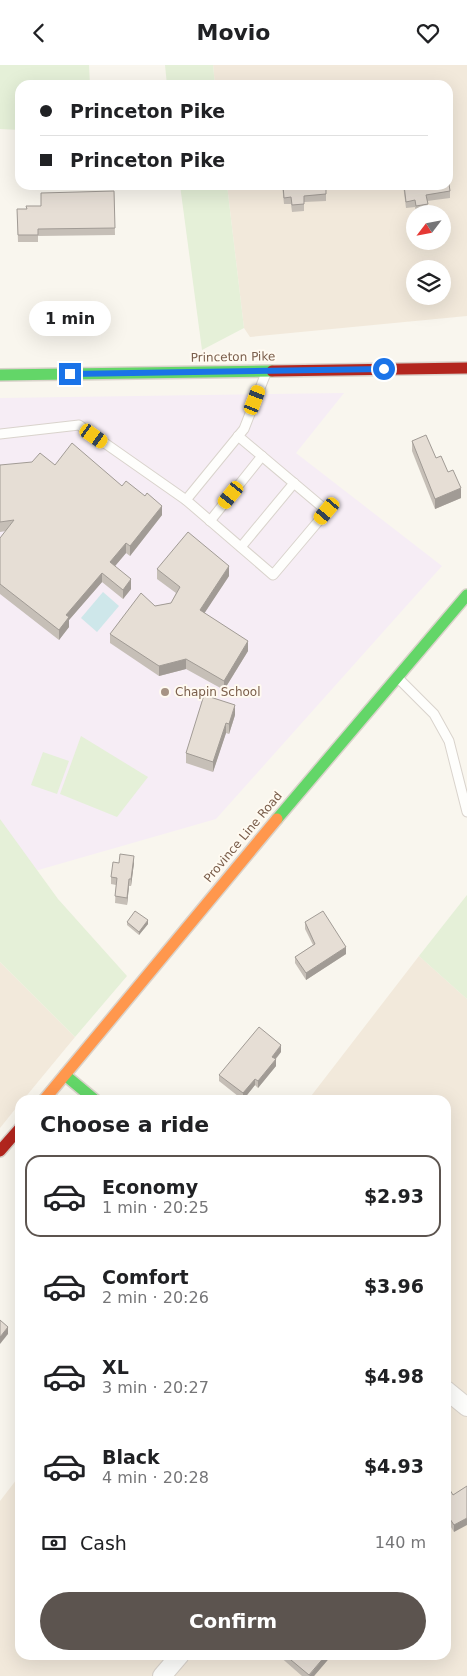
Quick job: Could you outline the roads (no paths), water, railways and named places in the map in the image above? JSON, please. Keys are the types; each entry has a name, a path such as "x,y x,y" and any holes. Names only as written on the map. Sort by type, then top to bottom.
{"main road":[{"name":"Princeton Pike","path":"0,375 467,368"},
{"name":"Province Line Road","path":"48,1095 396,677 467,595"},
{"path":"65,1075 89,1095"},
{"path":"0,1151 15,1134"}],"street":[{"path":"451,1394 467,1407"},
{"path":"162,1676 176,1660"}],"lane":[{"path":"186,500 244,429 267,371"},
{"path":"0,434 79,425 186,500 273,575 327,511 238,436"},
{"path":"210,521 262,456"},
{"path":"241,547 294,483"},
{"path":"396,677 434,714 449,741 467,812"}],"water":[{"path":"103,592 119,606 97,632 81,618"}],"place":[{"name":"Chapin School","path":"165,692"}]}
